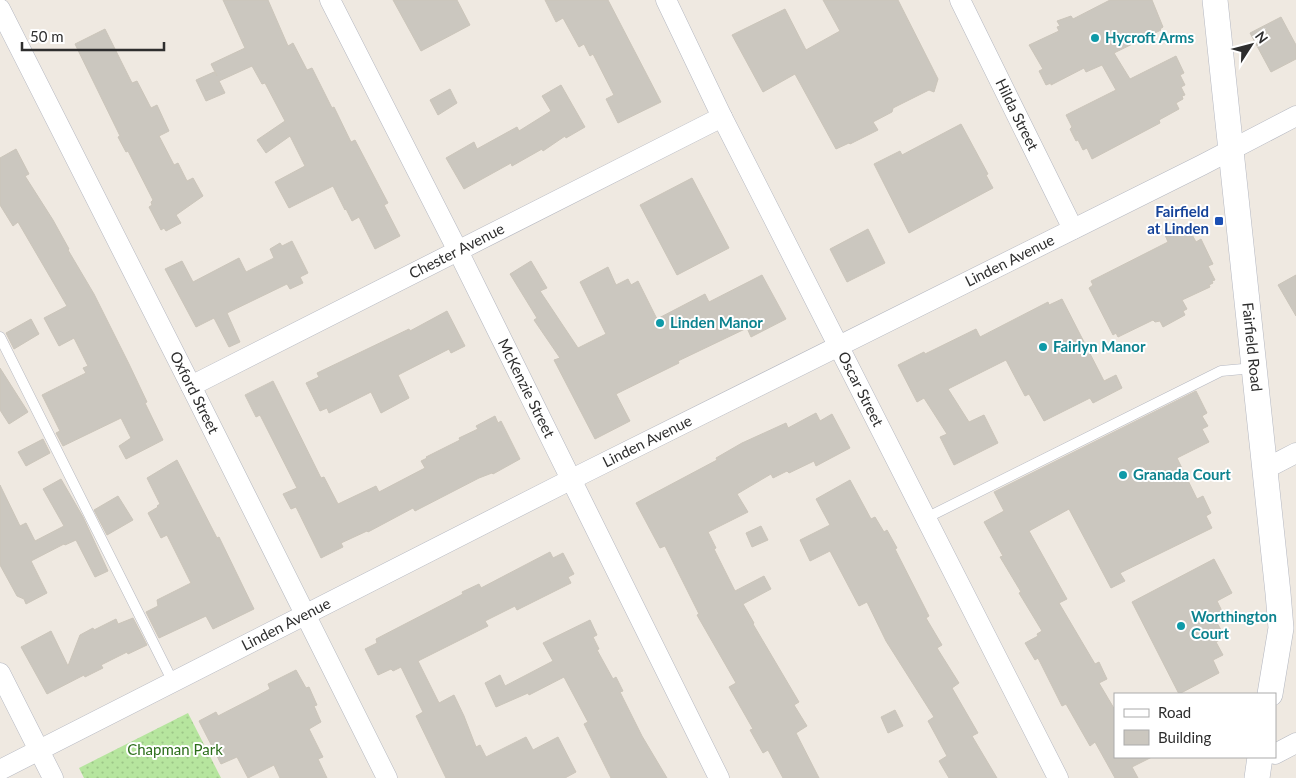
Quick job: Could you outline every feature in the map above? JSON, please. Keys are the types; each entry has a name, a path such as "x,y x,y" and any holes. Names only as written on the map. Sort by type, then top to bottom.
{"street":[{"name":"McKenzie Street","path":"330,0 458,251 719,778"},
{"name":"Oscar Street","path":"666,0 722,117 1058,778"},
{"name":"Hilda Street","path":"960,0 1073,229"},
{"name":"Fairfield Road","path":"1218,1 1230,150 1281,628 1270,693"},
{"name":"Oxford Street","path":"0,9 387,778"},
{"name":"Linden Avenue","path":"0,770 570,480 1296,116"},
{"name":"Chester Avenue","path":"191,386 722,117"},
{"path":"1265,468 1296,453"},
{"path":"0,673 53,778"},
{"path":"1276,754 1296,743"}],"lane":[{"path":"0,337 173,682"},
{"path":"926,518 1221,371 1254,368"}],"green space":[{"name":"Chapman Park","path":"188,713 221,778 84,778 79,768"}],"building":[{"path":"223,0 268,0 288,46 293,43 307,70 312,68 351,142 355,140 388,203 384,205 400,236 375,249 359,217 352,221 333,186 289,208 275,182 305,166 290,136 266,153 257,140 285,121 265,83 262,84 252,66 219,81 225,93 206,101 196,80 214,72 217,76 211,64 245,48"},
{"path":"393,0 457,0 470,25 421,51"},
{"path":"545,0 608,0 661,102 618,123 606,99 614,95 593,54 590,56 584,44 579,47 563,18 556,22"},
{"path":"823,0 898,0 938,79 934,92 929,90 893,108 892,112 873,122 878,130 836,149 795,74 763,92 732,35 785,9 806,50 840,31"},
{"path":"1110,0 1152,0 1163,27 1161,30 1114,53 1130,79 1176,56 1184,73 1180,75 1185,85 1181,87 1185,95 1182,96 1183,99 1176,103 1179,109 1159,120 1160,123 1092,159 1087,148 1083,150 1078,140 1076,141 1066,115 1116,90 1102,65 1086,72 1084,68 1051,85 1051,83 1046,85 1039,71 1043,69 1029,45 1059,31 1057,27 1060,26 1057,21 1071,16 1073,19"},
{"path":"1281,17 1296,45 1296,59 1271,72 1250,33"},
{"path":"105,29 132,83 137,81 151,108 157,105 169,131 159,136 174,165 178,163 187,181 193,178 203,196 176,215 181,223 166,231 164,228 161,230 149,207 152,205 151,202 153,200 128,151 126,152 118,137 120,136 75,44"},
{"path":"561,85 585,127 566,138 565,136 543,151 542,149 512,166 511,163 464,189 446,158 474,142 477,149 517,127 519,131 551,111 542,96"},
{"path":"450,89 457,103 438,115 430,100"},
{"path":"961,124 988,174 986,175 993,188 909,233 874,164 900,151 902,155"},
{"path":"16,149 29,174 25,176 53,220 94,294 147,402 145,403 163,440 126,459 119,446 131,438 121,418 63,446 56,433 60,431 42,395 86,373 83,368 88,366 74,338 59,346 44,318 67,306 18,222 13,226 0,205 0,158"},
{"path":"692,178 729,248 677,275 640,205"},
{"path":"1184,226 1186,230 1189,229 1196,242 1201,239 1213,264 1208,266 1215,280 1209,285 1210,287 1182,300 1187,309 1183,311 1185,315 1163,327 1160,321 1155,322 1153,320 1118,337 1116,333 1113,335 1089,288 1093,285 1091,281 1168,242 1165,235"},
{"path":"868,229 885,263 847,282 830,249"},
{"path":"292,241 308,273 300,277 303,283 290,289 287,284 227,313 240,342 229,347 214,318 196,327 165,269 182,261 193,282 239,258 246,272 274,258 270,249 280,243 282,246"},
{"path":"531,261 547,288 540,291 578,348 606,334 580,282 608,267 616,285 628,279 631,285 638,281 657,319 705,294 709,302 762,275 786,319 751,337 747,328 678,361 679,363 616,394 630,421 595,439 554,360 560,358 534,320 537,318 510,274"},
{"path":"1296,275 1296,316 1278,285"},
{"path":"1062,299 1104,381 1116,375 1122,388 1093,403 1090,398 1044,421 1029,394 1025,396 1006,360 948,389 969,422 984,415 998,443 954,465 940,437 947,434 924,398 917,402 898,365 976,329 980,337 1048,302 1049,305"},
{"path":"447,311 465,346 451,353 449,349 398,375 409,398 381,413 371,392 329,413 327,408 320,411 306,383 319,377 317,373 409,329 410,331"},
{"path":"31,319 39,334 14,349 6,333"},
{"path":"0,368 28,412 9,424 0,410"},
{"path":"273,381 321,478 324,477 338,504 376,486 379,492 425,468 421,461 426,457 460,440 459,438 478,429 476,426 495,416 498,423 501,421 520,459 415,511 413,508 368,532 341,543 343,547 321,558 296,507 291,509 283,494 297,488 260,415 256,417 245,395"},
{"path":"1196,391 1207,413 1202,416 1208,426 1202,429 1209,442 1177,458 1197,499 1203,496 1211,513 1206,516 1212,528 1120,573 1125,581 1111,588 1069,509 1029,531 1067,599 1059,603 1095,664 1099,662 1107,679 1099,683 1114,708 1114,758 1150,758 1132,767 1138,778 1115,778 1095,742 1090,746 1066,704 1062,706 1038,658 1035,660 1025,643 1038,636 1037,634 1042,631 1019,593 1021,592 1000,557 1003,556 984,522 1004,511 994,492"},
{"path":"816,413 820,421 832,414 850,448 816,466 814,461 789,473 787,471 773,478 771,474 737,494 748,512 708,532 716,548 714,549 735,591 764,576 771,589 743,604 799,702 794,705 807,726 796,733 819,778 783,778 768,750 763,753 750,730 753,729 729,687 736,683 697,615 699,614 665,546 660,548 636,503 717,460 716,458 742,443 786,423 788,428"},
{"path":"43,439 50,453 26,466 18,452"},
{"path":"177,460 217,538 219,537 254,609 213,629 206,616 159,638 146,612 158,606 157,600 191,583 167,535 161,538 148,513 160,504 147,478"},
{"path":"61,479 83,517 108,571 95,577 76,540 64,544 31,561 47,593 26,604 24,599 17,596 0,565 0,485 20,526 26,523 35,541 64,526 43,489"},
{"path":"850,480 871,519 875,517 884,532 887,530 897,548 895,549 929,616 926,618 942,645 937,648 959,683 952,688 978,733 972,736 997,778 949,778 939,761 947,756 928,721 934,717 886,641 867,602 859,606 830,551 810,561 800,540 830,525 816,499"},
{"path":"118,496 133,520 107,535 94,510"},
{"path":"761,526 768,540 752,547 746,533"},
{"path":"550,552 553,558 563,553 574,574 568,577 571,583 517,610 515,606 485,621 488,626 418,661 439,703 454,695 476,747 480,745 486,757 526,737 533,750 558,737 576,772 565,778 446,778 416,716 423,712 401,667 378,675 365,649 377,643 376,639 463,594 462,592 479,584 481,588"},
{"name":"Worthington Court","path":"1214,559 1232,593 1217,601 1225,617 1216,621 1225,637 1216,642 1223,655 1213,660 1219,673 1178,693 1132,602"},
{"path":"133,618 147,645 128,654 127,652 101,665 103,668 85,677 84,675 47,694 21,647 51,631 68,666 80,635 116,619 118,624"},
{"path":"590,620 597,635 593,637 599,649 597,650 613,679 616,677 623,691 620,692 642,736 667,778 611,778 584,724 588,722 564,677 529,695 528,693 496,707 485,683 500,675 505,686 553,661 543,643"},
{"path":"296,670 306,688 309,687 317,705 314,706 321,722 309,729 323,757 318,759 327,778 280,778 274,765 248,778 237,757 221,764 199,721 216,712 218,716 257,696 270,689 268,684"},
{"path":"895,710 903,726 888,733 881,717"}],"place":[{"name":"Hycroft Arms","path":"1095,38"},
{"name":"Fairfield at Linden","path":"1219,221"},
{"name":"Linden Manor","path":"660,323"},
{"name":"Fairlyn Manor","path":"1043,347"},
{"name":"Granada Court","path":"1123,475"},
{"name":"Worthington Court","path":"1181,626"}]}
